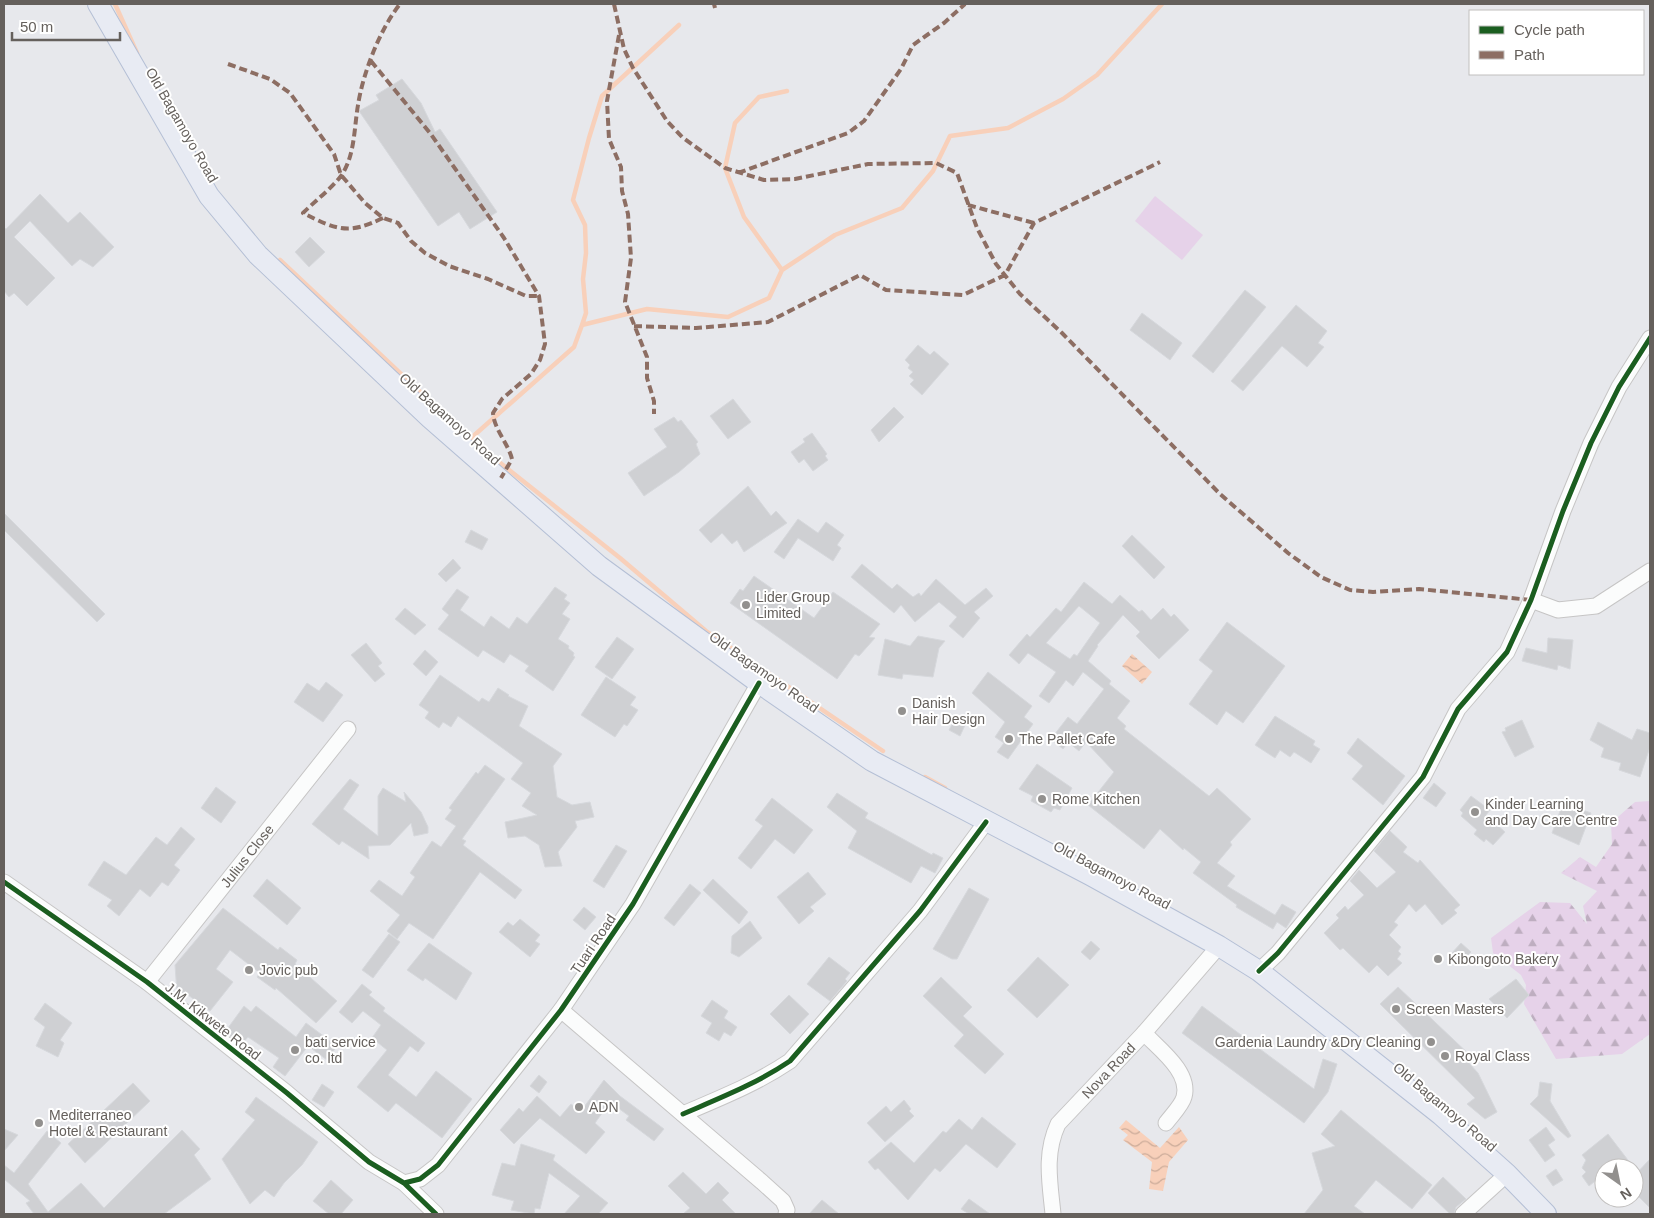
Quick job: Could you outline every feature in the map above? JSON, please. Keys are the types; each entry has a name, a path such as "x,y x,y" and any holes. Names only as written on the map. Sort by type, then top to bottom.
{"main road":[{"name":"Old Bagamoyo Road","path":"98,4 209,196 258,255 430,418 599,566 759,684 872,761 1090,875 1219,946 1258,971 1441,1115 1507,1174 1546,1214"}],"street":[{"path":"1258,971 1278,953 1423,778 1458,709 1507,652 1531,600 1563,512 1591,443 1619,387 1650,338"},
{"path":"1531,600 1558,610 1596,606 1650,571"},
{"name":"Tuari Road","path":"404,1183 420,1179 438,1165 562,1010 633,904 759,684"},
{"name":"Julius Close","path":"147,982 348,729"},
{"path":"683,1114 738,1091 768,1076 790,1061 920,911 986,822"},
{"name":"J.M. Kikwete Road","path":"4,882 147,982 287,1093 369,1162 404,1183 436,1214"},
{"name":"Nova Road","path":"1053,1214 1048,1158 1050,1140 1058,1124 1144,1033 1219,946"},
{"path":"562,1010 783,1201 787,1210 786,1214"},
{"path":"1144,1033 1175,1066 1186,1082 1184,1098 1166,1123"},
{"path":"1462,1214 1507,1174"}],"green space":[{"path":"1155,196 1203,235 1182,260 1135,221"},
{"path":"1650,801 1650,1034 1622,1054 1556,1059 1524,1004 1526,985 1521,975 1493,953 1491,938 1540,902 1570,903 1587,924 1583,906 1597,891 1561,873 1580,857 1596,867 1612,844 1611,823 1635,802"}],"water":[{"path":"1132,654 1152,672 1142,684 1122,666"},
{"path":"1126,1120 1160,1148 1179,1127 1188,1140 1169,1162 1163,1191 1149,1189 1152,1162 1123,1140 1128,1135 1119,1128"}],"building":[{"path":"402,79 421,103 435,132 440,129 497,212 470,229 459,212 438,226 359,111 379,100 376,95"},
{"path":"40,194 68,223 80,212 114,247 93,267 80,259 72,266 30,221 14,237 55,278 27,306 14,293 9,297 4,291 4,227 6,229"},
{"path":"310,237 325,252 309,267 295,252"},
{"path":"1245,290 1266,307 1213,373 1192,356"},
{"path":"1296,305 1327,331 1318,343 1324,347 1307,367 1282,346 1243,391 1231,381"},
{"path":"1142,313 1182,343 1170,360 1130,330"},
{"path":"918,345 930,355 934,351 949,364 922,395 910,384 914,380 909,376 913,372 908,368 910,365 905,360"},
{"path":"733,399 751,422 728,439 710,416"},
{"path":"894,407 904,417 879,442 871,430"},
{"path":"674,417 678,422 681,420 698,442 696,444 700,454 679,472 644,496 628,473 667,447 654,429"},
{"path":"812,433 827,454 825,456 828,460 813,471 804,459 799,463 791,452 805,442 803,439"},
{"path":"748,486 771,516 776,511 787,523 744,552 737,540 732,544 722,533 711,543 699,530"},
{"path":"4,513 105,614 97,622 4,530"},
{"path":"798,519 818,533 826,522 844,535 837,545 841,548 833,561 798,538 784,559 774,552"},
{"path":"471,530 488,539 482,550 465,542"},
{"path":"1132,535 1165,567 1154,579 1122,546"},
{"path":"453,559 461,568 446,582 438,574"},
{"path":"862,564 892,589 897,584 913,597 919,593 921,596 936,579 965,605 986,588 993,596 974,612 980,618 963,638 949,626 957,617 939,602 915,622 901,605 894,613 851,577"},
{"path":"754,576 814,618 833,592 880,624 869,637 875,638 859,656 855,654 837,679 730,603 740,589 743,591"},
{"path":"1084,582 1112,604 1120,595 1139,612 1142,610 1151,620 1163,608 1171,617 1174,614 1189,630 1159,659 1136,636 1140,632 1123,615 1097,645 1088,661 1111,681 1109,684 1130,701 1117,718 1126,726 1124,729 1209,796 1217,788 1251,819 1230,842 1232,845 1217,863 1235,876 1227,886 1275,915 1282,904 1296,912 1286,928 1277,922 1273,929 1236,907 1237,905 1193,873 1201,862 1184,848 1183,850 1160,829 1144,849 1088,805 1114,772 1086,742 1079,751 1068,742 1063,749 1051,739 1068,717 1077,724 1104,689 1083,672 1073,686 1066,680 1049,703 1039,696 1056,672 1028,653 1019,664 1009,655 1027,634 1030,637 1056,608 1061,612","holes":["1079,606 1100,623 1077,656 1074,654 1070,659 1046,643"]},
{"path":"555,587 567,595 564,599 570,603 562,614 570,619 558,639 569,646 568,648 574,653 573,656 575,657 553,691 525,671 529,666 510,654 504,663 483,650 478,657 438,629 449,615 442,609 457,589 469,597 460,610 484,627 491,616 509,629 517,617 527,624"},
{"path":"405,608 426,625 415,635 395,619"},
{"path":"1227,622 1285,666 1243,723 1226,711 1217,725 1189,704 1213,671 1199,660"},
{"path":"918,636 945,641 939,648 933,677 903,674 902,679 878,675 885,639 910,646"},
{"path":"617,637 634,649 612,679 595,667"},
{"path":"1548,638 1573,640 1570,669 1558,665 1557,670 1522,661 1526,648 1547,653"},
{"path":"366,643 382,663 378,666 385,674 375,682 351,655"},
{"path":"425,650 438,662 426,676 413,664"},
{"path":"988,672 1032,706 1024,717 1033,724 1008,759 997,752 1004,743 995,737 1005,722 972,693"},
{"path":"440,675 479,702 482,698 489,702 498,688 508,696 528,706 519,726 562,754 553,766 557,797 572,805 590,802 594,817 575,821 577,827 558,852 562,866 545,867 539,845 525,836 508,838 505,822 537,815 522,806 531,793 511,779 523,763 458,716 451,727 443,722 439,728 425,718 429,712 419,705"},
{"path":"606,677 636,697 630,705 638,710 627,726 624,724 615,737 581,715"},
{"path":"326,682 343,695 323,722 294,702 307,683 319,691"},
{"path":"1275,716 1315,741 1313,745 1320,749 1311,763 1294,752 1290,757 1280,750 1275,758 1255,745"},
{"path":"956,717 966,723 960,736 949,730"},
{"path":"1522,720 1534,747 1515,757 1502,732 1506,731 1505,728"},
{"path":"1598,722 1632,740 1637,729 1650,733 1650,747 1640,777 1619,770 1621,763 1601,757 1604,748 1590,740"},
{"path":"1358,738 1405,776 1383,805 1352,779 1363,766 1347,753"},
{"path":"1037,764 1072,788 1060,810 1054,808 1051,812 1031,801 1033,796 1019,789"},
{"path":"485,765 505,779 462,839 466,841 463,845 522,890 515,899 480,872 433,939 409,923 397,939 387,931 400,915 370,891 379,880 402,896 415,877 410,873 432,841 441,847 456,826 445,819 452,810 449,808 476,772 478,774"},
{"path":"350,779 359,785 343,809 378,836 378,796 383,788 406,802 404,792 421,812 428,827 428,833 414,836 411,823 390,845 368,846 369,859 342,841 339,845 312,824"},
{"path":"1434,783 1446,793 1436,807 1423,798"},
{"path":"216,787 236,802 221,823 201,808"},
{"path":"837,793 868,813 865,818 932,855 933,853 943,858 935,873 921,866 911,883 848,848 857,831 827,807"},
{"path":"1471,796 1490,810 1486,815 1505,832 1493,845 1486,839 1484,842 1474,834 1477,830 1461,816 1463,813 1460,810"},
{"path":"772,798 813,830 794,854 775,839 751,869 738,858 763,826 755,820"},
{"path":"1563,803 1591,813 1579,845 1552,833"},
{"path":"181,827 195,839 174,865 180,870 168,886 162,882 150,897 140,889 119,916 107,906 112,900 88,885 104,861 126,875 156,837 167,845"},
{"path":"1390,831 1407,847 1403,852 1418,863 1420,860 1460,905 1454,910 1457,913 1442,925 1425,904 1416,912 1409,904 1394,922 1398,925 1389,935 1401,947 1398,951 1401,954 1397,959 1402,963 1388,976 1377,965 1369,973 1343,948 1340,950 1324,933 1339,918 1336,915 1345,906 1348,910 1364,895 1350,881 1359,870 1377,888 1396,872 1374,851"},
{"path":"616,845 627,851 604,888 593,881"},
{"path":"808,872 826,894 810,907 814,911 799,924 777,897"},
{"path":"267,879 301,908 287,925 253,896"},
{"path":"713,879 748,912 739,924 703,890"},
{"path":"690,884 701,893 674,926 664,918"},
{"path":"969,888 989,899 957,959 952,959 933,949"},
{"path":"584,907 596,917 585,930 573,920"},
{"path":"223,908 278,950 280,947 297,960 295,964 337,1001 316,1023 276,988 275,990 257,977 260,973 230,950 216,969 233,982 210,1011 188,995 185,1000 177,993 175,965"},
{"path":"520,919 540,935 535,941 540,944 530,957 499,932 508,922 513,926"},
{"path":"750,921 762,938 739,957 731,953 732,936"},
{"path":"389,934 400,942 373,978 362,970"},
{"path":"1091,941 1100,949 1090,960 1081,952"},
{"path":"429,943 472,973 456,1000 425,978 423,981 407,970"},
{"path":"1461,943 1471,952 1459,964 1451,954"},
{"path":"829,957 850,973 845,979 847,981 830,1001 807,984"},
{"path":"1038,957 1069,985 1037,1018 1007,990"},
{"path":"941,977 972,1007 963,1016 1004,1054 985,1074 954,1046 964,1035 923,996"},
{"path":"1516,979 1529,995 1507,1018 1489,999"},
{"path":"362,984 372,992 369,995 385,1008 383,1011 425,1043 418,1052 410,1046 388,1075 416,1097 436,1071 472,1099 442,1138 396,1103 388,1112 357,1087 387,1050 372,1038 381,1025 363,1011 352,1023 339,1012"},
{"path":"1398,987 1473,1058 1468,1062 1478,1073 1497,1112 1485,1119 1467,1104 1475,1098 1380,1004"},
{"path":"789,995 809,1014 790,1034 770,1014"},
{"path":"712,1000 728,1011 724,1018 737,1027 731,1036 724,1032 719,1041 706,1033 712,1023 701,1016"},
{"path":"45,1003 72,1023 60,1040 64,1043 58,1057 36,1046 45,1027 34,1019"},
{"path":"244,1006 251,1012 256,1006 296,1037 306,1023 337,1046 327,1060 308,1046 285,1076 273,1067 279,1058 248,1037 241,1045 225,1032"},
{"path":"1202,1006 1314,1089 1323,1059 1337,1064 1328,1092 1304,1123 1182,1033"},
{"path":"539,1075 547,1082 539,1093 530,1086"},
{"path":"604,1080 620,1096 664,1129 654,1141 626,1120 629,1116 610,1102 595,1123 605,1132 586,1154 540,1118 514,1144 500,1130 519,1108 523,1112 537,1096 560,1117 571,1104 581,1111"},
{"path":"1540,1082 1552,1084 1550,1101 1571,1136 1568,1138 1530,1104 1538,1096"},
{"path":"133,1083 150,1101 85,1163 68,1144"},
{"path":"322,1084 334,1092 324,1107 312,1100"},
{"path":"256,1097 318,1142 302,1165 284,1183 274,1197 265,1190 250,1204 222,1159 255,1120 245,1112"},
{"path":"904,1100 911,1109 909,1111 914,1116 885,1142 867,1123 886,1106 891,1112"},
{"path":"1341,1110 1432,1185 1412,1209 1376,1180 1354,1206 1365,1214 1304,1214 1323,1190 1312,1153 1335,1146 1321,1134"},
{"path":"982,1117 1016,1144 997,1168 966,1144 940,1172 935,1168 908,1200 878,1168 875,1170 868,1162 891,1142 914,1163 943,1131 946,1133 959,1119 972,1130"},
{"path":"1546,1127 1555,1140 1548,1145 1555,1155 1545,1162 1529,1140"},
{"path":"4,1129 18,1135 4,1151"},
{"path":"182,1130 200,1149 194,1155 211,1179 164,1214 34,1214 26,1203 30,1201 4,1179 4,1165 14,1173 47,1131 61,1143 28,1184 48,1212 81,1183 104,1208"},
{"path":"1608,1134 1626,1158 1594,1158 1594,1182 1589,1186 1582,1176 1586,1172 1582,1168 1586,1160 1582,1155"},
{"path":"521,1144 555,1155 553,1160 608,1203 598,1214 564,1214 580,1196 549,1173 540,1209 535,1208 534,1214 511,1210 514,1201 492,1195 502,1163 515,1166"},
{"path":"1650,1159 1650,1208 1644,1202 1644,1165"},
{"path":"1556,1169 1563,1180 1553,1186 1546,1176"},
{"path":"683,1172 706,1194 718,1182 729,1193 722,1200 736,1214 683,1214 690,1208 668,1186"},
{"path":"1443,1177 1466,1199 1456,1207 1454,1214 1450,1214 1428,1193"},
{"path":"331,1180 353,1200 341,1214 329,1214 313,1201"},
{"path":"969,1199 990,1214 969,1214 961,1209"},
{"path":"822,1200 839,1214 809,1214"}],"waterway":[{"path":"115,4 137,53"},
{"path":"883,751 706,631 620,558 470,439 574,347 582,325 647,309 728,317 769,298 782,270 835,235 902,208 933,171 950,136 1008,128 1063,99 1097,75 1162,4"},
{"path":"582,325 586,313 583,279 586,253 585,225 573,200 602,96 679,25"},
{"path":"782,270 744,217 725,168 735,123 759,97 787,91"},
{"path":"280,260 470,439"},
{"path":"925,777 945,788"}],"marked path":[{"path":"383,218 361,227 343,228 334,227 303,213 333,186 346,168 353,142 360,92 368,66 379,39 400,4"},
{"path":"614,4 624,49 633,68 667,121 682,137 725,168 764,180 795,179 868,164 936,163 957,173 977,228 996,264 1020,294 1062,333 1220,494 1288,553 1321,577 1350,590 1373,592 1419,589 1531,600"},
{"path":"714,4 715,8"},
{"path":"738,173 848,133 864,121 901,69 913,45 944,23 965,4"},
{"path":"619,35 607,101 609,139 621,167 622,191 628,214 631,258 625,302 647,357 647,378 654,401 654,414"},
{"path":"371,61 430,133 504,238 539,296 545,344 540,360 531,374 502,399 493,413 496,425 512,459 501,478"},
{"path":"228,64 270,79 290,93 334,154 341,175 365,203 383,218 398,223 411,241 425,253 449,266 488,279 526,296 539,296"},
{"path":"634,326 696,328 768,322 860,275 886,290 963,295 1005,275 1034,223 1160,162"},
{"path":"968,205 1034,223"}],"cycle path":[{"path":"1259,971 1278,953 1423,777 1458,709 1507,652 1531,600 1563,511 1591,443 1619,387 1650,338"},
{"path":"404,1183 420,1179 438,1165 561,1010 633,904 759,683"},
{"path":"683,1114 751,1084 790,1061 920,911 986,822"},
{"path":"4,882 147,982 287,1093 369,1162 404,1183 436,1214"}],"place":[{"name":"Lider Group Limited","path":"746,605"},
{"name":"Danish Hair Design","path":"902,711"},
{"name":"The Pallet Cafe","path":"1009,739"},
{"name":"Rome Kitchen","path":"1042,799"},
{"name":"Kinder Learning and Day Care Centre","path":"1475,812"},
{"name":"Kibongoto Bakery","path":"1438,959"},
{"name":"Jovic pub","path":"249,970"},
{"name":"Screen Masters","path":"1396,1009"},
{"name":"Gardenia Laundry &Dry Cleaning","path":"1431,1042"},
{"name":"bati service co. ltd","path":"295,1050"},
{"name":"Royal Class","path":"1445,1056"},
{"name":"ADN","path":"579,1107"},
{"name":"Mediterraneo Hotel & Restaurant","path":"39,1123"}]}
